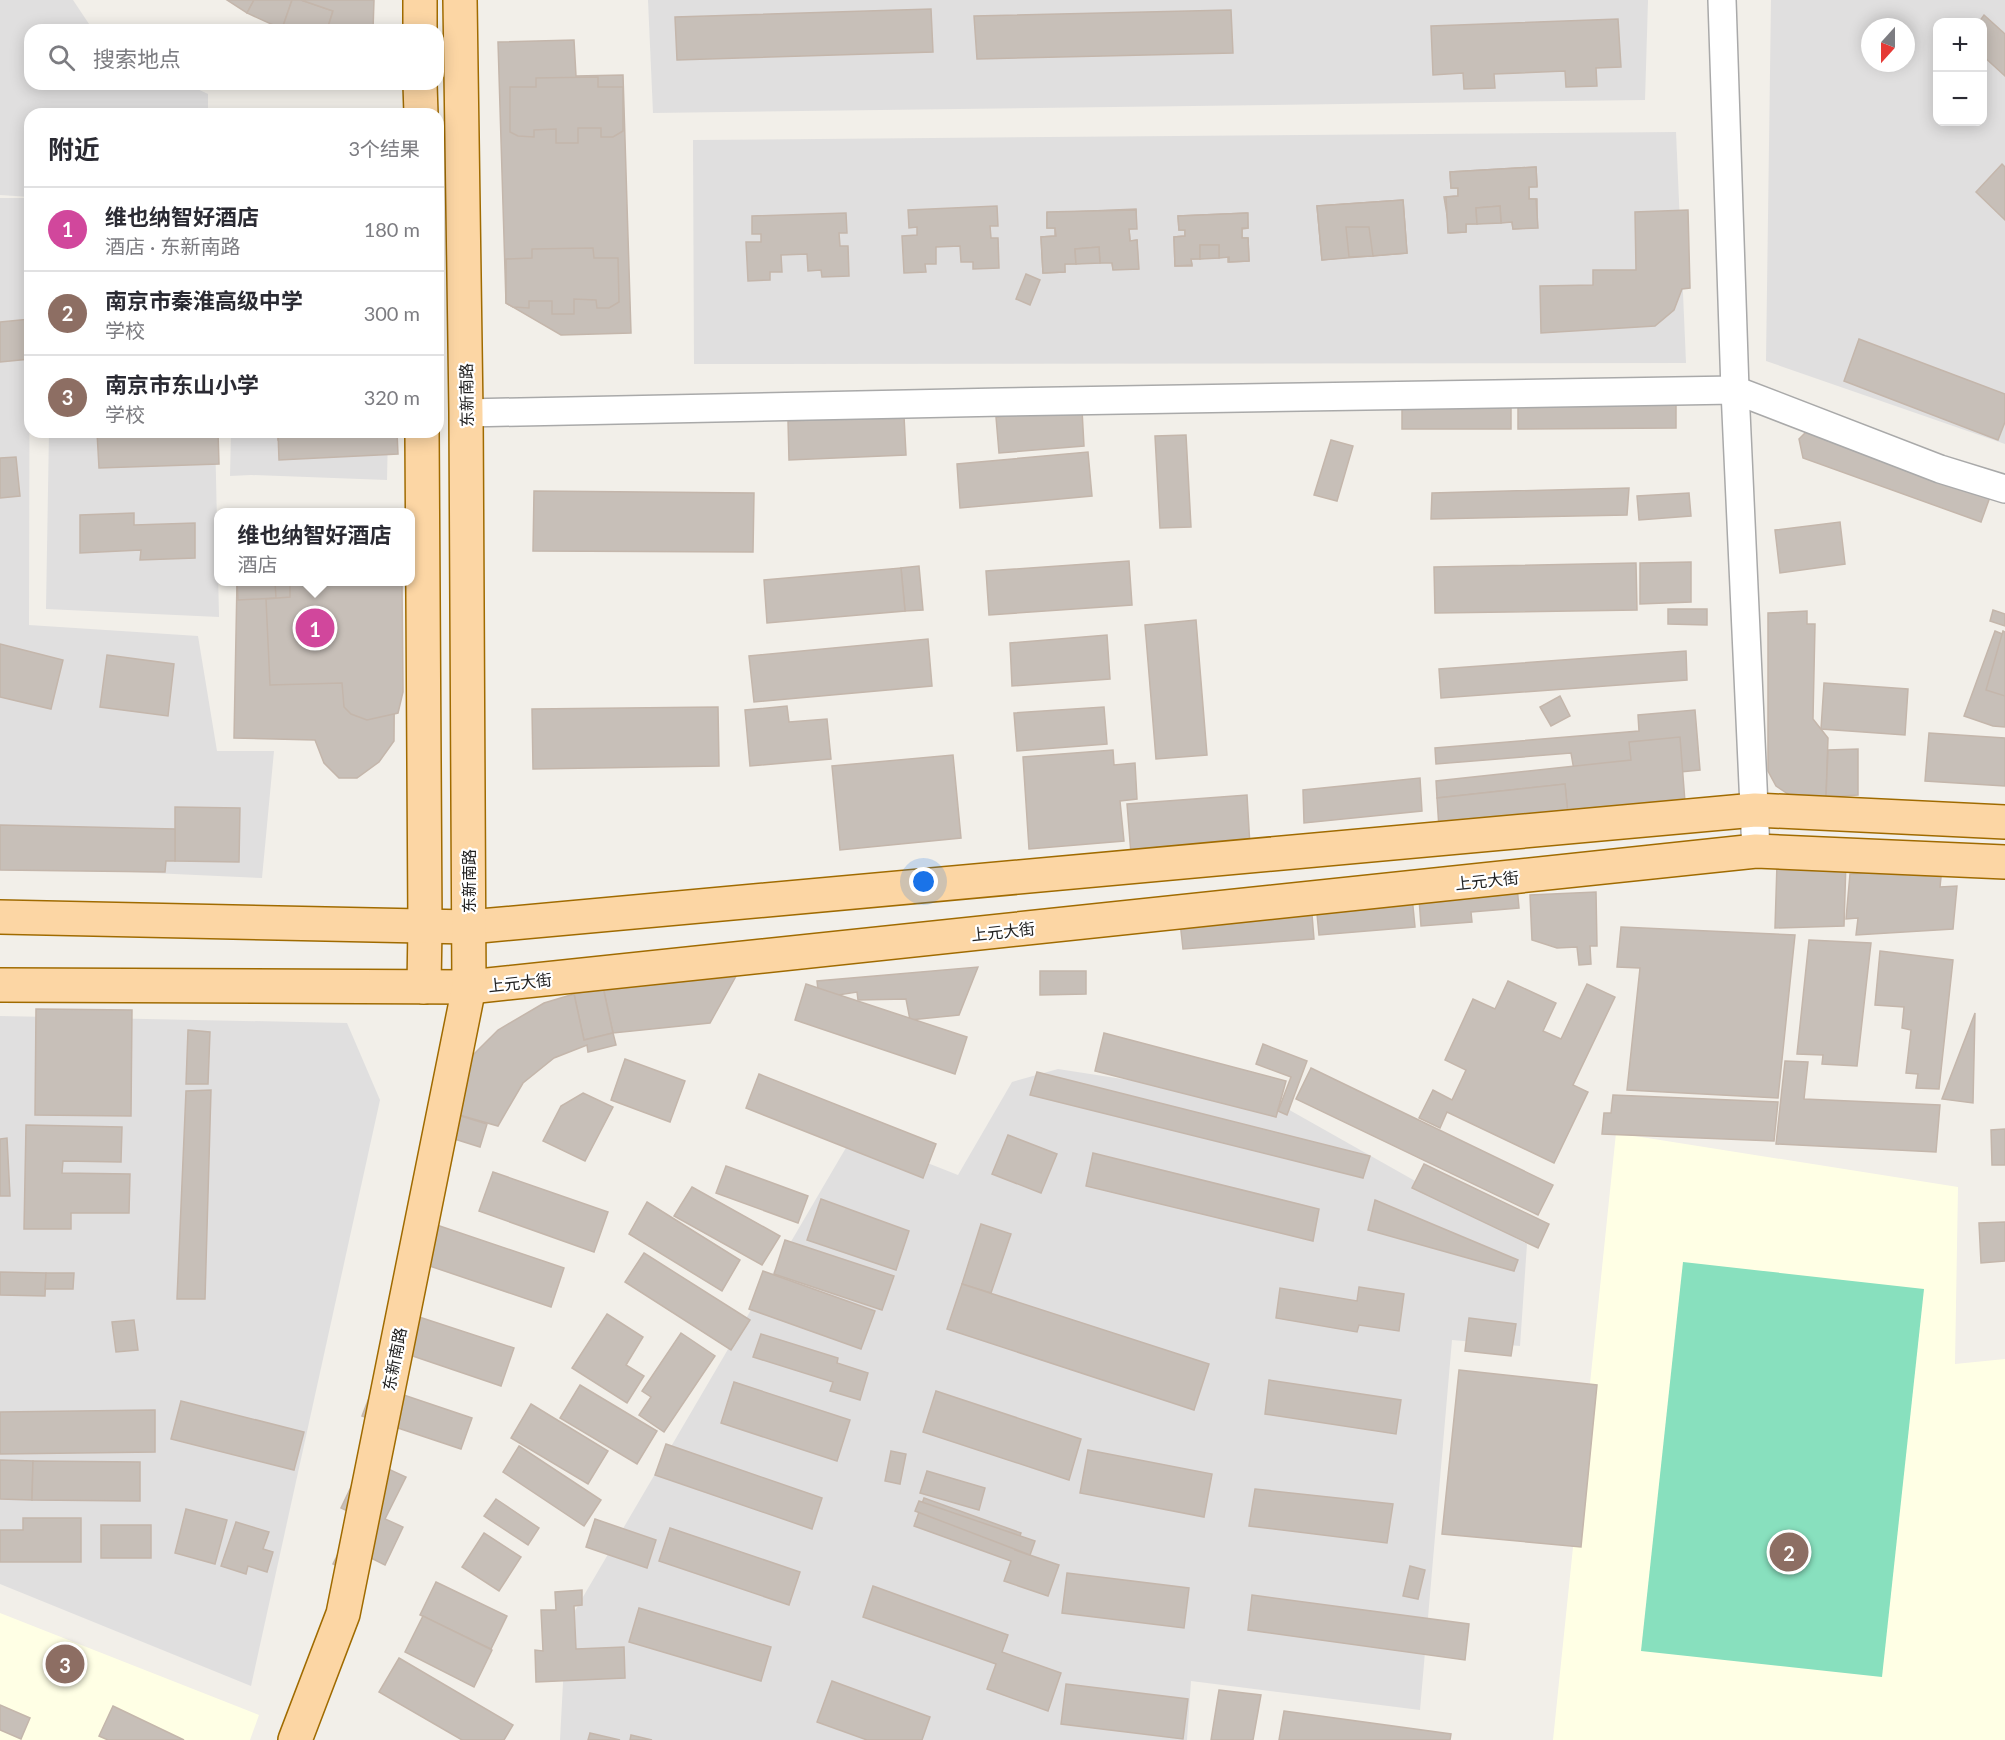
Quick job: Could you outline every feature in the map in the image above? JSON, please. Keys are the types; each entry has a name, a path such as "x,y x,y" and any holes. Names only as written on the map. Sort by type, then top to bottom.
{"main road":[{"path":"420,0 420,24"},
{"name":"东新南路","path":"295,1740 343,1614 469,987 466,413 460,0"},
{"path":"420,90 421,108"},
{"path":"422,438 424,987"},
{"path":"0,917 469,927 1755,810 2005,822"},
{"name":"上元大街","path":"0,985 469,987 1756,851 2005,862"}],"street":[{"path":"1722,0 1735,390 1756,851"},
{"path":"466,413 1735,390 1940,469 2005,489"}],"shaded area":[{"path":"0,0 73,0 89,24 24,24 24,90 200,90 208,94 208,108 24,108 24,197 0,195"},
{"path":"648,0 1648,0 1645,100 653,113"},
{"path":"1771,0 2005,0 2005,444 1766,361"},
{"path":"1676,132 1686,363 694,364 693,140"},
{"path":"0,198 24,198 24,438 29,438 29,625 198,636 217,751 274,751 262,878 0,866"},
{"path":"49,438 215,438 217,508 214,508 214,586 218,586 219,617 46,609"},
{"path":"231,438 388,438 387,480 230,476"},
{"path":"0,1016 347,1023 380,1100 251,1686 0,1584"},
{"path":"1058,1069 1277,1103 1527,1244 1520,1346 1452,1340 1420,1710 1191,1681 1187,1740 560,1740 566,1626 854,1134 958,1175 1012,1082"},
{"path":"1616,1133 1958,1187 1955,1364 2005,1359 2005,1740 1553,1740"},
{"path":"0,1613 259,1715 250,1740 0,1740"}],"green space":[{"path":"1683,1262 1924,1289 1882,1677 1641,1651"}],"building":[{"path":"227,0 254,0 247,13"},
{"path":"254,0 292,0 284,24 271,24 247,13"},
{"path":"292,0 301,0 333,11 329,24 284,24"},
{"path":"301,0 374,0 373,24 329,24 333,11"},
{"path":"931,9 933,52 677,60 675,17"},
{"path":"1231,10 1233,53 977,59 974,16"},
{"path":"1984,15 2005,34 2005,76 1987,60 1987,18 1982,18"},
{"path":"1618,19 1621,67 1596,68 1597,86 1566,87 1565,71 1494,74 1495,88 1464,89 1463,73 1433,75 1431,26"},
{"path":"574,40 576,76 623,75 631,333 561,335 506,303 498,42"},
{"path":"598,77 598,87 623,87 623,131 613,137 601,137 601,128 578,128 578,143 556,143 556,129 534,130 534,137 518,136 510,132 510,87 536,87 536,78"},
{"path":"2002,164 2005,167 2005,220 1976,192"},
{"path":"1536,167 1537,186 1529,187 1529,199 1537,199 1537,227 1513,229 1512,222 1466,224 1466,232 1450,233 1444,197 1458,196 1458,188 1451,188 1450,172"},
{"path":"1536,167 1537,187 1529,187 1529,199 1536,199 1538,228 1513,229 1512,222 1501,223 1500,206 1476,208 1477,224 1466,224 1466,232 1448,233 1446,197 1458,196 1458,188 1451,188 1450,172"},
{"path":"1403,200 1407,253 1373,256 1369,227 1346,227 1349,257 1322,260 1317,206"},
{"path":"1403,200 1407,253 1322,260 1317,206"},
{"path":"997,206 998,226 990,226 991,238 998,238 999,268 973,269 973,262 961,262 960,246 936,247 936,264 925,264 926,272 904,273 902,236 917,235 917,227 909,228 908,210"},
{"path":"1500,206 1501,223 1477,224 1476,208"},
{"path":"1136,209 1136,228 1129,229 1130,241 1137,240 1138,269 1113,269 1112,262 1064,264 1065,272 1043,273 1041,237 1055,236 1055,228 1047,228 1047,213"},
{"path":"1136,210 1137,229 1129,229 1130,241 1137,240 1139,269 1113,270 1112,263 1100,263 1099,247 1075,249 1076,264 1065,264 1065,272 1043,273 1041,237 1056,236 1055,228 1047,228 1047,212"},
{"path":"1688,210 1690,288 1682,289 1674,310 1655,326 1541,333 1540,286 1593,285 1593,270 1636,270 1635,212"},
{"path":"846,213 847,233 839,233 840,246 848,246 849,276 822,277 821,270 808,271 807,254 781,255 782,272 770,272 770,280 748,281 746,242 761,242 761,234 752,234 752,216"},
{"path":"1247,213 1248,228 1242,229 1242,238 1248,238 1249,261 1228,262 1228,257 1191,259 1192,266 1175,266 1174,237 1185,236 1185,230 1179,230 1178,216"},
{"path":"1248,213 1248,228 1242,228 1242,238 1248,238 1249,261 1229,262 1229,257 1219,258 1219,245 1200,245 1200,259 1191,259 1192,265 1175,266 1174,237 1185,236 1185,230 1179,230 1178,216"},
{"path":"1346,227 1369,227 1373,256 1349,257"},
{"path":"1200,245 1219,245 1219,258 1200,259"},
{"path":"1099,247 1100,263 1076,264 1075,249"},
{"path":"593,248 594,258 618,258 619,302 609,308 597,308 596,300 574,299 574,314 552,314 552,301 529,301 529,308 513,307 506,303 506,259 532,258 532,249"},
{"path":"1026,274 1040,280 1030,305 1016,299"},
{"path":"24,320 24,360 0,362 0,322"},
{"path":"1859,339 2005,394 2005,422 1998,440 1844,381"},
{"path":"1511,390 1511,429 1402,429 1402,391"},
{"path":"1518,394 1676,394 1676,428 1518,429"},
{"path":"1082,410 1084,446 999,453 996,417"},
{"path":"904,416 906,455 789,460 788,421"},
{"path":"1815,423 1994,486 1981,522 1803,458 1799,439"},
{"path":"1186,435 1191,527 1160,528 1155,436"},
{"path":"97,438 218,438 219,464 99,468"},
{"path":"278,438 318,438 278,440"},
{"path":"278,438 397,438 398,454 279,460"},
{"path":"1331,440 1353,446 1337,501 1314,495"},
{"path":"1088,452 1092,496 960,508 957,464"},
{"path":"16,457 20,496 0,498 0,458"},
{"path":"1629,488 1627,515 1431,519 1432,493"},
{"path":"534,491 754,493 753,552 533,551"},
{"path":"1689,493 1691,516 1639,520 1637,496"},
{"path":"134,513 134,525 195,523 195,558 140,560 141,550 80,553 80,515"},
{"path":"1840,522 1845,564 1780,573 1775,530"},
{"path":"1129,561 1132,605 989,615 986,571"},
{"path":"1691,562 1691,602 1640,604 1640,563"},
{"path":"1636,563 1637,610 1435,613 1434,567"},
{"path":"919,566 923,610 905,611 901,568"},
{"path":"901,568 905,611 767,623 764,580"},
{"path":"237,586 395,586 394,741 379,762 357,778 339,778 324,763 315,740 234,738"},
{"path":"237,586 275,586 276,598 238,600"},
{"path":"290,586 402,586 403,692 398,713 367,720 351,714 344,707 342,683 270,685 266,599 290,597"},
{"path":"1668,609 1707,609 1707,625 1668,624"},
{"path":"1993,610 2005,614 2005,626 1990,621"},
{"path":"1807,611 1807,624 1815,624 1813,719 1828,738 1826,797 1794,798 1776,786 1768,771 1768,613"},
{"path":"1196,620 1207,755 1156,759 1145,625"},
{"path":"1995,631 2005,635 2005,727 1993,726 1964,716"},
{"path":"2003,631 2005,632 2005,696 1986,690"},
{"path":"1107,635 1110,679 1012,686 1010,643"},
{"path":"928,639 932,686 754,702 749,656"},
{"path":"0,644 63,660 51,709 0,697"},
{"path":"1686,651 1687,680 1441,698 1439,669"},
{"path":"107,655 174,664 168,716 100,707"},
{"path":"1824,683 1908,689 1905,735 1821,729"},
{"path":"1560,696 1570,716 1551,726 1540,707"},
{"path":"787,706 789,722 827,719 831,759 750,766 745,710"},
{"path":"718,707 719,766 533,769 532,709"},
{"path":"1104,707 1107,744 1017,751 1014,713"},
{"path":"1695,710 1700,770 1576,782 1571,753 1436,764 1435,748 1639,731 1638,715"},
{"path":"1929,733 2005,738 2005,786 1925,781"},
{"path":"1680,737 1685,802 1568,815 1565,784 1437,798 1436,781 1631,760 1629,742"},
{"path":"1858,749 1858,795 1826,797 1828,750"},
{"path":"1113,750 1114,765 1135,763 1137,799 1120,801 1124,841 1029,849 1023,757"},
{"path":"953,755 961,838 840,850 832,766"},
{"path":"1420,778 1422,811 1304,823 1303,790"},
{"path":"1565,784 1568,815 1439,828 1437,798"},
{"path":"1247,795 1250,846 1131,854 1127,804"},
{"path":"175,807 240,808 239,862 175,861"},
{"path":"0,825 175,829 175,861 166,861 165,872 0,870"},
{"path":"1943,857 1940,887 1957,886 1953,929 1856,935 1858,918 1846,919 1850,874 1923,870"},
{"path":"1846,861 1844,926 1775,928 1777,864"},
{"path":"1516,875 1519,908 1471,912 1472,922 1421,926 1418,884"},
{"path":"1411,886 1415,927 1319,935 1315,893"},
{"path":"1596,892 1597,946 1590,946 1591,964 1579,965 1577,947 1557,948 1532,940 1530,895"},
{"path":"1311,902 1314,939 1183,949 1179,913"},
{"path":"1621,927 1795,935 1778,1098 1627,1090 1640,968 1617,967"},
{"path":"1809,940 1871,943 1857,1066 1822,1064 1823,1055 1797,1054"},
{"path":"1880,951 1953,960 1939,1089 1916,1088 1918,1074 1906,1073 1911,1030 1902,1028 1904,1007 1875,1005"},
{"path":"978,967 959,1015 910,1020 906,999 858,1000 857,992 819,998 817,981"},
{"path":"740,969 710,1023 613,1033 603,987"},
{"path":"1040,971 1086,971 1086,994 1040,995"},
{"path":"1508,981 1556,1003 1543,1031 1561,1039 1587,984 1615,997 1573,1085 1588,1092 1554,1163 1447,1112 1440,1128 1419,1118 1433,1090 1452,1100 1466,1070 1445,1060 1473,999 1495,1009"},
{"path":"806,984 967,1037 955,1074 795,1020"},
{"path":"603,987 613,1033 584,1040 574,994"},
{"path":"574,994 584,1040 613,1033 616,1045 588,1052 587,1045 554,1058 523,1083 498,1126 438,1109 467,1061 498,1030 544,1003"},
{"path":"36,1009 132,1010 131,1116 35,1115"},
{"path":"1975,1013 1973,1103 1942,1099"},
{"path":"188,1030 210,1032 208,1084 186,1084"},
{"path":"1104,1033 1286,1081 1276,1117 1095,1071"},
{"path":"1263,1044 1307,1061 1287,1115 1278,1111 1291,1077 1256,1064"},
{"path":"625,1059 685,1081 670,1122 611,1100"},
{"path":"1785,1061 1808,1062 1804,1099 1940,1105 1936,1152 1776,1144"},
{"path":"1311,1068 1553,1185 1538,1215 1296,1099"},
{"path":"1037,1072 1370,1156 1363,1178 1030,1095"},
{"path":"759,1074 936,1144 923,1178 746,1108"},
{"path":"211,1090 205,1299 177,1299 186,1091"},
{"path":"583,1093 613,1107 585,1161 543,1141 561,1106"},
{"path":"1613,1095 1778,1102 1774,1141 1602,1134 1604,1113 1611,1113"},
{"path":"438,1109 487,1124 480,1147 432,1132"},
{"path":"26,1125 122,1127 121,1162 63,1161 62,1173 130,1174 129,1213 71,1213 71,1229 24,1229"},
{"path":"2005,1129 2005,1165 1992,1165 1991,1130"},
{"path":"1008,1135 1057,1154 1041,1193 992,1174"},
{"path":"7,1138 10,1196 0,1196 0,1139"},
{"path":"1093,1153 1319,1209 1313,1241 1086,1186"},
{"path":"1424,1164 1549,1224 1538,1248 1412,1188"},
{"path":"726,1166 808,1196 798,1223 716,1193"},
{"path":"493,1172 608,1212 594,1252 479,1211"},
{"path":"692,1187 780,1236 762,1265 674,1216"},
{"path":"821,1199 909,1231 896,1270 807,1240"},
{"path":"1375,1200 1518,1260 1514,1271 1368,1230"},
{"path":"647,1202 740,1260 722,1291 629,1234"},
{"path":"419,1219 564,1268 551,1307 406,1258"},
{"path":"2005,1222 2005,1261 1981,1263 1979,1223"},
{"path":"981,1224 1011,1234 991,1293 962,1284"},
{"path":"785,1240 894,1276 882,1310 774,1274"},
{"path":"644,1253 750,1320 731,1350 625,1282"},
{"path":"763,1271 875,1311 861,1349 749,1309"},
{"path":"0,1272 46,1273 45,1296 0,1295"},
{"path":"46,1273 74,1273 73,1289 45,1289"},
{"path":"962,1284 1209,1364 1194,1410 947,1329"},
{"path":"1359,1287 1404,1294 1399,1331 1359,1325 1357,1332 1276,1318 1280,1288 1357,1301"},
{"path":"410,1314 514,1348 501,1386 398,1351"},
{"path":"607,1314 643,1337 626,1365 644,1376 627,1403 572,1368"},
{"path":"1469,1318 1516,1324 1511,1356 1465,1351"},
{"path":"134,1320 138,1350 116,1352 112,1322"},
{"path":"681,1333 715,1356 664,1432 639,1415 651,1397 642,1391"},
{"path":"761,1334 838,1358 837,1363 868,1373 860,1400 830,1391 833,1382 753,1357"},
{"path":"1459,1370 1597,1385 1581,1547 1442,1534"},
{"path":"1269,1380 1401,1400 1396,1434 1265,1414"},
{"path":"734,1382 850,1420 837,1461 721,1423"},
{"path":"374,1385 472,1418 461,1449 362,1416"},
{"path":"580,1385 657,1431 637,1464 560,1418"},
{"path":"936,1391 1081,1439 1069,1480 923,1432"},
{"path":"181,1401 304,1432 294,1470 171,1439"},
{"path":"531,1404 608,1451 588,1484 511,1438"},
{"path":"155,1410 155,1452 0,1454 0,1412"},
{"path":"666,1444 822,1498 812,1529 655,1475"},
{"path":"519,1446 601,1500 584,1526 503,1472"},
{"path":"1088,1450 1212,1474 1204,1517 1080,1493"},
{"path":"891,1451 906,1454 900,1484 885,1481"},
{"path":"0,1460 33,1461 32,1500 0,1499"},
{"path":"33,1461 140,1462 140,1501 32,1500"},
{"path":"375,1463 406,1477 385,1519 403,1527 385,1565 367,1556 357,1575 333,1564 344,1542 377,1525 341,1508 353,1483"},
{"path":"927,1471 985,1488 979,1510 920,1493"},
{"path":"1255,1489 1393,1504 1387,1543 1249,1526"},
{"path":"924,1498 1021,1533 1015,1550 1059,1565 1048,1596 1004,1581 1011,1561 914,1526"},
{"path":"496,1499 539,1528 528,1545 484,1516"},
{"path":"919,1501 1035,1541 1030,1555 915,1511"},
{"path":"186,1509 227,1520 215,1564 175,1553"},
{"path":"23,1518 81,1518 81,1562 0,1562 0,1530 23,1530"},
{"path":"595,1519 656,1540 647,1568 586,1547"},
{"path":"236,1522 269,1532 263,1549 273,1552 267,1572 248,1566 246,1574 221,1566"},
{"path":"101,1525 151,1525 151,1558 101,1558"},
{"path":"670,1528 800,1572 789,1605 659,1561"},
{"path":"484,1533 521,1557 499,1591 462,1567"},
{"path":"1410,1566 1425,1570 1418,1599 1403,1596"},
{"path":"1067,1573 1189,1588 1184,1628 1062,1613"},
{"path":"436,1582 507,1616 491,1649 420,1615"},
{"path":"873,1586 1008,1635 1002,1652 1061,1673 1048,1711 987,1689 996,1664 863,1617"},
{"path":"582,1590 582,1605 574,1606 576,1649 624,1647 625,1678 536,1682 535,1650 543,1651 541,1610 556,1610 555,1592"},
{"path":"1252,1595 1469,1624 1465,1660 1248,1630"},
{"path":"639,1608 771,1647 761,1681 629,1642"},
{"path":"423,1616 492,1650 474,1687 405,1652"},
{"path":"399,1658 513,1725 504,1740 462,1740 379,1692"},
{"path":"832,1681 930,1717 922,1740 867,1740 817,1722"},
{"path":"1066,1684 1188,1699 1183,1739 1061,1724"},
{"path":"1219,1690 1261,1695 1253,1740 1211,1740"},
{"path":"0,1705 30,1718 21,1739 0,1730"},
{"path":"113,1706 184,1740 108,1740 99,1736"},
{"path":"1284,1711 1451,1734 1450,1740 1279,1740"},
{"path":"590,1733 620,1740 588,1740"},
{"path":"631,1735 652,1740 630,1740"}],"place":[{"name":"维也纳智好酒店","path":"315,628"},
{"name":"南京市秦淮高级中学","path":"1789,1552"},
{"name":"南京市东山小学","path":"65,1664"}]}
